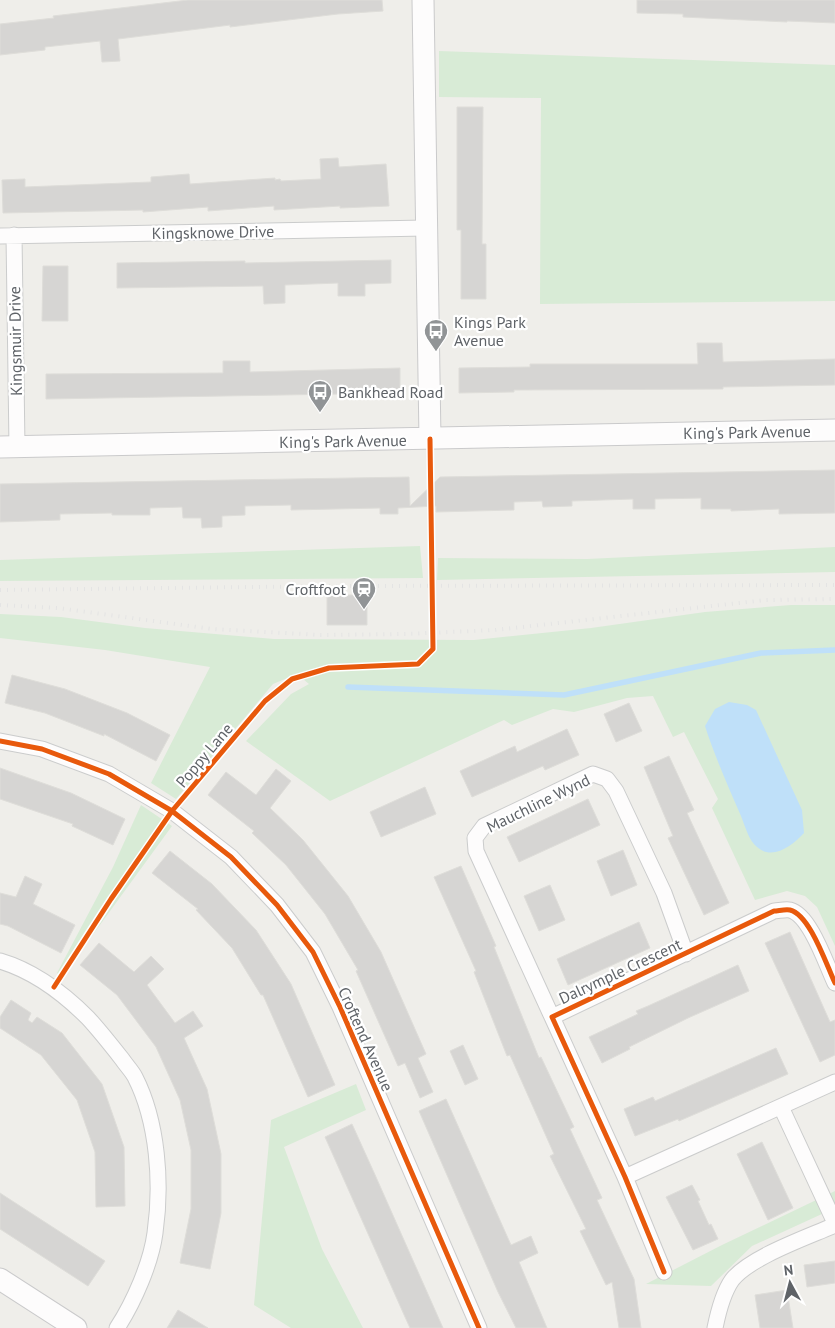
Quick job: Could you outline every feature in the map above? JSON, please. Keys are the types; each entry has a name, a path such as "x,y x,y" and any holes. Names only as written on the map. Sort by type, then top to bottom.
{"main road":[{"path":"423,0 430,439"},
{"name":"King's Park Avenue","path":"8,447 835,430"},
{"path":"0,1279 76,1328"}],"street":[{"name":"Kingsknowe Drive","path":"7,236 426,228"},
{"name":"Kingsmuir Drive","path":"7,236 8,447"},
{"name":"Croftend Avenue","path":"0,741 42,749 109,774 172,811 223,851 277,904 313,952 336,999 479,1328"},
{"name":"Mauchline Wynd","path":"552,1017 476,851 475,838 484,826 593,774 607,779 616,790 664,893 686,954"},
{"name":"Dalrymple Crescent","path":"664,1272 625,1177 552,1017 774,911 789,910 800,916 809,926 835,982"},
{"path":"0,961 14,965 54,987 79,1009 101,1032 135,1076 147,1108 156,1148 157,1194 155,1234 143,1276 117,1328"},
{"path":"625,1177 835,1082"},
{"path":"715,1328 718,1313 732,1281 742,1270 758,1260 835,1224 781,1107"}],"green space":[{"path":"439,51 835,65 835,301 540,304 541,98 439,97"},
{"path":"420,546 423,578 0,581 0,560"},
{"path":"835,547 835,572 437,580 438,558 587,559"},
{"path":"791,605 835,605 835,946 817,907 805,896 787,891 755,900 712,808 718,799 684,732 673,737 653,696 627,698 574,712 553,709 512,725 504,720 330,801 246,741 291,694 309,684 297,674 273,684 176,799 151,783 210,667 105,650 0,638 0,614 61,617 145,628 274,639 474,640 591,628 705,612"},
{"path":"141,805 172,826 62,977 57,973 113,867"},
{"path":"356,1084 366,1110 284,1147 322,1249 363,1328 291,1328 254,1305 271,1120"},
{"path":"835,1191 835,1208 752,1246 711,1286 646,1284 722,1245"}],"water":[{"path":"729,702 747,705 756,710 802,810 804,833 782,850 776,852 763,851 752,841 709,738 705,726 715,709"}],"building":[{"path":"188,0 382,0 383,11 338,14 230,27 230,25 118,39 120,61 102,62 100,41 45,47 45,50 0,55 0,24"},
{"path":"637,0 835,0 835,23 683,17 683,14 637,13"},
{"path":"457,107 483,107 482,244 486,244 486,299 461,299 461,230 457,230"},
{"path":"338,158 339,167 386,164 389,206 340,208 340,206 274,210 274,206 208,211 208,207 143,212 143,210 3,213 2,180 25,179 25,187 151,182 151,177 189,174 190,184 275,178 275,180 280,179 281,181 321,179 320,159"},
{"path":"391,260 391,283 365,284 365,296 338,296 338,283 285,285 285,303 264,304 263,286 117,288 117,263"},
{"path":"43,266 68,266 68,321 42,321"},
{"path":"697,343 722,343 723,362 835,359 835,385 723,387 723,389 514,390 514,392 459,393 459,368 530,367 530,364 698,364"},
{"path":"223,361 250,361 250,372 400,368 400,393 46,399 46,374 223,373"},
{"path":"835,470 835,513 779,514 779,509 731,511 731,509 701,509 701,498 655,499 655,509 633,509 633,499 572,501 572,506 543,507 542,501 514,502 514,510 436,512 436,506 398,508 398,514 380,514 380,508 291,510 291,505 245,506 245,515 222,516 222,527 202,528 201,518 183,518 182,507 150,508 150,515 112,515 112,513 60,514 60,520 0,522 0,484 409,477 410,506 440,477"},
{"path":"327,595 367,595 367,625 327,625"},
{"path":"12,675 65,689 127,713 170,735 156,761 104,734 104,736 45,713 5,703"},
{"path":"629,703 642,731 616,742 604,714"},
{"path":"567,729 579,755 545,770 543,766 472,797 460,771 515,746 517,752"},
{"path":"669,756 694,810 687,813 729,903 704,915 668,838 673,836 644,767"},
{"path":"0,768 71,793 125,819 113,845 72,826 73,824 0,799"},
{"path":"276,769 291,781 270,808 303,840 348,896 381,952 426,1054 418,1058 433,1092 420,1098 405,1063 398,1066 356,971 358,970 325,914 286,865 252,833 254,831 208,795 226,772 256,795"},
{"path":"425,787 436,814 381,837 370,812"},
{"path":"588,799 600,825 519,862 507,837"},
{"path":"623,850 637,885 611,896 597,861"},
{"path":"170,851 212,884 256,930 291,984 335,1085 308,1097 263,995 261,995 232,948 196,910 198,909 152,873"},
{"path":"461,866 496,946 494,947 539,1058 541,1057 574,1127 570,1129 602,1198 597,1200 634,1279 641,1328 619,1328 612,1282 606,1285 580,1231 586,1229 550,1156 554,1154 510,1055 507,1056 474,972 476,971 434,877"},
{"path":"25,876 42,884 33,904 75,925 61,953 8,926 0,924 0,893 16,897"},
{"path":"550,885 565,920 539,931 524,896"},
{"path":"639,922 650,948 568,985 557,959"},
{"path":"790,932 830,1022 835,1020 835,1055 820,1062 765,943"},
{"path":"99,943 134,972 151,956 164,969 147,985 175,1023 193,1011 203,1026 184,1038 207,1089 221,1154 221,1213 210,1269 180,1263 191,1209 191,1150 180,1100 156,1047 117,995 80,965"},
{"path":"738,965 749,991 688,1018 629,1047 630,1049 602,1063 589,1037 638,1014 636,1011"},
{"path":"11,1000 31,1013 28,1020 32,1023 37,1017 62,1033 102,1084 124,1147 125,1206 96,1207 95,1152 77,1100 41,1055 0,1028 0,1017"},
{"path":"463,1045 478,1079 465,1085 450,1051"},
{"path":"776,1048 788,1074 679,1121 678,1119 635,1136 624,1109 653,1097 655,1101"},
{"path":"446,1099 511,1245 531,1236 538,1253 519,1262 547,1328 516,1328 498,1292 419,1111"},
{"path":"352,1124 443,1328 410,1328 405,1317 325,1137"},
{"path":"762,1142 793,1208 768,1220 737,1154"},
{"path":"692,1185 709,1225 711,1224 718,1239 693,1250 666,1197"},
{"path":"0,1193 105,1261 88,1286 0,1229"},
{"path":"835,1261 835,1283 807,1287 804,1265"},
{"path":"787,1290 793,1328 760,1328 755,1295"},
{"path":"178,1310 208,1328 167,1328"}],"waterway":[{"path":"348,687 564,695 761,653 835,650"}],"railway":[{"path":"0,590 340,586 835,585"},
{"path":"0,605 58,608 212,629 321,635 495,630 766,600 835,599"}],"cycle path":[{"name":"Poppy Lane","path":"54,987 111,899 172,811 265,701 292,679 329,668 418,664 433,649 430,439"},
{"path":"0,741 42,749 109,774 172,811 231,857 277,905 313,952 340,1007 479,1328"},
{"path":"664,1272 625,1177 552,1017 774,911 790,910 804,921 817,941 835,983"}],"place":[{"name":"Kings Park Avenue","path":"436,352"},
{"name":"Bankhead Road","path":"320,413"},
{"name":"Croftfoot","path":"364,610"}]}
